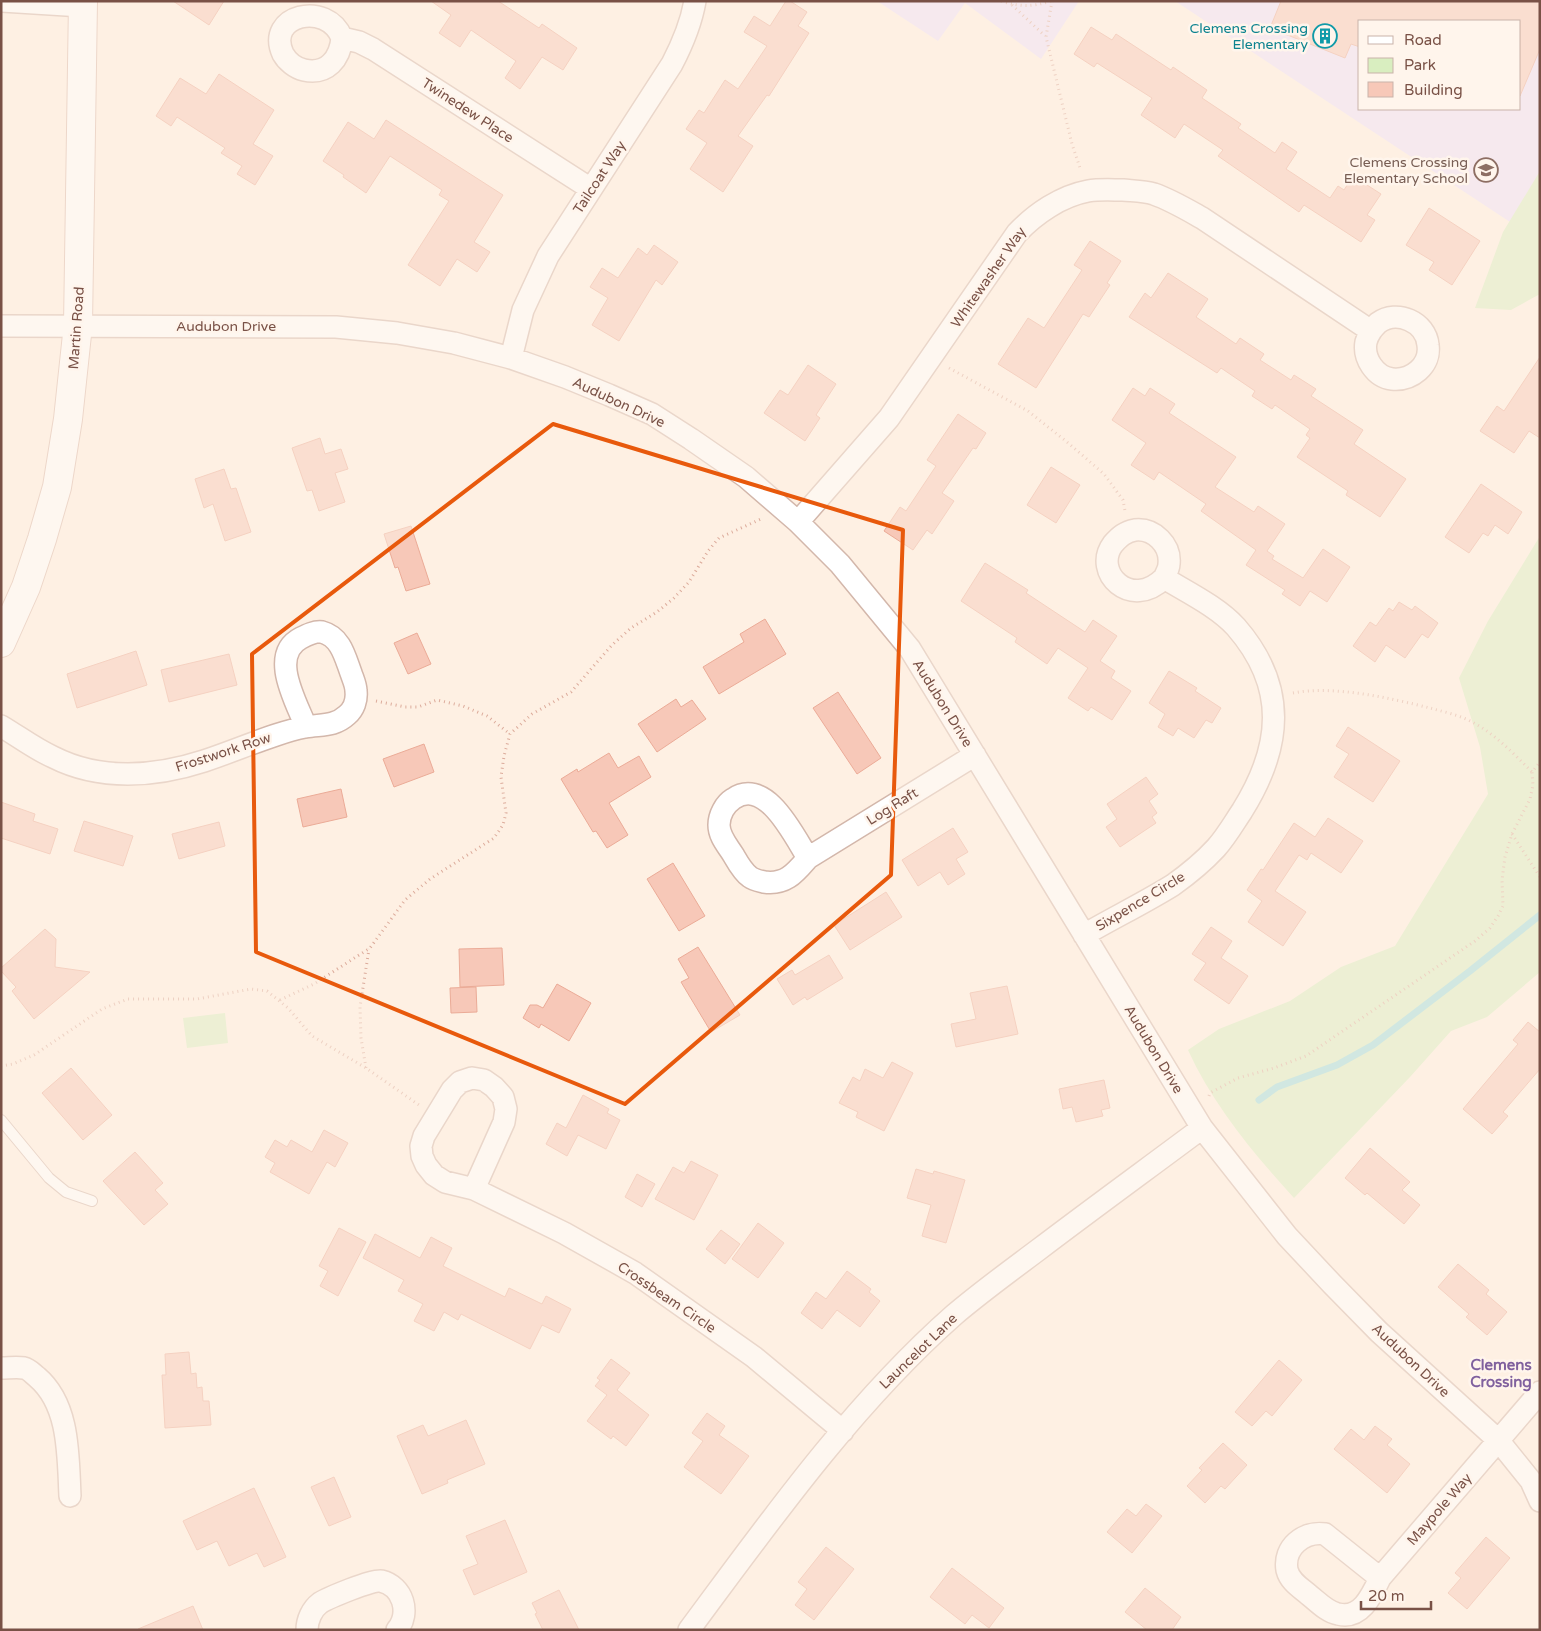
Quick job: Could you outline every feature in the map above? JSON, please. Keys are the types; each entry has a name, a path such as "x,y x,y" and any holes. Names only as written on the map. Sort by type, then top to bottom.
{"street":[{"path":"2,1 82,4"},
{"name":"Tailcoat Way","path":"511,358 523,310 548,256 672,64 686,38 695,1"},
{"name":"Martin Road","path":"1,643 26,587 57,487 68,419 78,325 82,4"},
{"name":"Twinedew Place","path":"342,38 358,42 373,49 591,189"},
{"name":"Whitewasher Way","path":"798,522 890,418 999,258 1026,223 1046,209 1087,191 1133,191 1152,194 1176,203 1202,218 1371,331"},
{"name":"Audubon Drive","path":"1,326 336,326 444,341 511,358 565,376 652,414 746,477 798,522 840,564 910,649 1202,1128 1287,1236 1332,1284 1379,1332 1498,1440 1530,1481 1540,1501"},
{"path":"1129,531 1152,532 1162,541 1168,552 1169,564 1164,578 1157,586 1148,590 1138,592 1129,590 1118,584 1109,571 1107,561 1109,550 1120,536 1129,531"},
{"name":"Sixpence Circle","path":"1084,935 1173,884 1216,848 1256,787 1268,757 1274,723 1273,698 1266,674 1251,647 1234,626 1210,607 1164,578"},
{"path":"306,727 286,675 285,660 289,649 298,639 320,632 332,636 342,647 357,689 356,702"},
{"name":"Frostwork Row","path":"1,726 53,757 84,769 111,774 140,774 202,762 306,727 337,723 349,714 356,702"},
{"name":"Log Raft","path":"808,858 778,812 769,802 758,795 747,794 737,796 729,801 722,811 719,824 721,835 742,869 749,877 760,881 782,882 796,872 808,858 975,755"},
{"name":"Crossbeam Circle","path":"474,1189 504,1122 506,1109 503,1097 494,1087 484,1080 472,1078 460,1082 452,1090 424,1136 421,1146 422,1156 426,1166 434,1175 445,1182 474,1189 564,1234 635,1273 754,1357 843,1431"},
{"name":"Launcelot Lane","path":"689,1630 770,1521 843,1431 878,1390 918,1349 955,1314 1202,1128"},
{"path":"1,1368 26,1368 44,1384 56,1402 66,1435 70,1496"},
{"name":"Maypole Way","path":"1380,1578 1540,1392"},
{"path":"307,1630 307,1623 312,1612 320,1603 370,1581 381,1580 391,1586 401,1597 404,1606 404,1618 397,1630"}],"lane":[{"path":"1,1120 50,1178 66,1192 92,1202"}],"path":[{"path":"1001,1 1033,7 1052,1 1046,37 1072,144 1087,191"},
{"path":"1011,4 1046,37"},
{"path":"932,357 955,372 1028,411 1104,474 1123,500 1129,531"},
{"path":"280,1000 314,984 370,948 406,900 430,879 494,838 503,825 506,813 501,777 510,734 532,714 571,692 612,645 631,628 657,612 674,598 689,582 708,551 719,538 766,517 798,522"},
{"path":"1202,1128 1210,1093 1238,1078 1274,1068 1306,1056 1475,941 1490,928 1503,906 1502,880 1505,857 1512,834 1530,799 1533,785 1532,772 1493,735 1472,722 1448,713 1404,702 1358,694 1309,690 1273,698"},
{"path":"356,702 378,700 418,707 437,700 463,706 487,716 510,734"},
{"path":"1532,772 1540,762"},
{"path":"1512,834 1540,877"},
{"path":"366,1068 360,1007 364,973 370,948"},
{"path":"1,1066 13,1064 34,1054 102,1009 128,999 197,999 251,989 267,991 280,1000 312,1036 366,1068 437,1116"}],"highlighted area":[{"path":"553,424 903,530 891,875 625,1104 256,952 252,654"}],"shaded area":[{"path":"877,1 1079,1 1041,59 965,3 938,41"},
{"name":"Clemens Crossing Elementary School","path":"1175,1 1540,1 1540,232 1536,239"}],"green space":[{"path":"1540,171 1540,294 1511,310 1475,308 1503,232"},
{"path":"1540,536 1540,972 1487,1017 1451,1031 1410,1077 1294,1198 1235,1128 1209,1090 1188,1050 1219,1029 1290,1001 1341,967 1395,946 1488,794 1480,747 1459,678 1488,621"},
{"path":"225,1013 228,1043 187,1048 183,1018"}],"building":[{"path":"173,1 224,1 209,25"},
{"path":"431,1 498,1 539,28 542,24 577,48 563,70 542,57 520,89 505,78 516,61 471,30 460,47 439,33 451,15"},
{"path":"786,1 790,1 807,12 798,26 809,33 769,96 767,95 738,136 753,146 723,192 690,169 707,143 686,129 699,110 704,113 725,80 738,89 767,46 744,32 754,16 770,26"},
{"name":"Clemens Crossing Elementary","path":"1281,1 1540,1 1540,49 1521,94 1521,20 1358,20 1358,46 1351,44 1345,58 1270,28"},
{"path":"1091,27 1112,40 1116,34 1171,70 1173,67 1207,90 1202,98 1241,124 1238,128 1275,153 1282,142 1297,152 1286,169 1330,198 1338,186 1344,190 1353,176 1381,194 1367,215 1375,220 1361,242 1304,205 1299,212 1218,156 1223,150 1184,124 1175,138 1141,115 1152,98 1097,63 1094,67 1074,54"},
{"path":"219,74 274,110 253,144 273,156 255,185 237,174 242,166 221,153 225,148 177,117 171,126 156,116 180,78 206,94"},
{"path":"386,120 503,195 474,242 490,252 477,272 457,259 440,286 408,265 449,201 439,195 442,190 390,156 366,193 323,161 348,122 374,139"},
{"path":"1429,208 1480,241 1452,285 1429,270 1434,262 1406,245"},
{"path":"1090,241 1121,261 1107,283 1110,285 1089,317 1083,314 1036,388 998,364 1028,318 1044,328 1082,270 1074,265"},
{"path":"654,245 678,262 662,285 656,280 619,341 592,325 608,298 590,287 602,268 618,278 638,248 647,255"},
{"path":"1168,273 1208,299 1196,317 1236,344 1240,338 1264,354 1260,360 1291,380 1294,375 1316,389 1311,396 1363,430 1354,444 1406,479 1380,517 1346,495 1348,491 1297,457 1310,438 1306,435 1310,429 1275,405 1272,409 1252,396 1255,391 1221,368 1217,373 1129,317 1145,293 1151,298"},
{"path":"1540,357 1540,438 1529,431 1514,453 1480,431 1497,406 1504,411"},
{"path":"808,365 836,384 816,415 820,418 805,441 764,413 780,390 788,395"},
{"path":"1133,388 1145,396 1150,388 1175,404 1169,413 1236,457 1215,487 1254,512 1258,506 1285,524 1267,551 1274,556 1272,559 1303,578 1323,549 1350,567 1327,602 1310,591 1300,606 1282,594 1285,590 1246,565 1256,550 1201,511 1206,504 1159,472 1154,480 1131,465 1146,443 1112,420"},
{"path":"958,414 986,433 976,449 973,448 942,493 954,501 932,534 927,530 913,550 884,531 900,507 906,511 936,466 927,460"},
{"path":"320,438 325,454 341,449 348,469 335,473 345,502 319,511 312,490 307,491 292,448"},
{"path":"1051,467 1080,485 1056,523 1027,505"},
{"path":"224,469 231,489 236,488 251,532 225,541 213,504 204,508 195,479"},
{"path":"1481,484 1522,512 1508,534 1495,525 1488,536 1483,533 1469,553 1445,537"},
{"path":"411,526 430,584 406,591 398,567 395,568 384,534"},
{"path":"985,563 1028,590 1026,593 1085,632 1093,620 1117,636 1100,661 1115,671 1111,678 1131,691 1112,720 1091,707 1088,711 1068,698 1088,668 1058,648 1047,664 1015,642 1017,638 961,601"},
{"path":"1399,602 1412,610 1415,606 1438,623 1428,638 1422,634 1405,658 1386,645 1375,662 1353,646 1370,622 1376,626 1389,608 1393,611"},
{"path":"765,619 786,654 719,694 703,667 744,642 740,634"},
{"path":"417,633 431,664 408,674 394,643"},
{"path":"136,651 147,685 77,708 67,674"},
{"path":"229,654 237,685 169,702 161,670"},
{"path":"1169,671 1197,688 1195,691 1221,708 1212,723 1206,720 1194,738 1178,728 1173,736 1158,727 1165,714 1149,703"},
{"path":"838,692 881,758 857,774 813,708"},
{"path":"676,699 681,707 692,700 706,719 657,752 638,724"},
{"path":"1348,727 1400,761 1373,802 1334,777 1349,754 1336,746"},
{"path":"424,744 434,772 394,787 383,759"},
{"path":"609,753 618,768 639,756 651,777 609,803 628,835 607,848 596,831 593,832 561,779 577,769 578,772"},
{"path":"1146,777 1158,794 1149,801 1157,813 1152,817 1156,823 1120,847 1106,827 1117,819 1107,804"},
{"path":"341,789 347,817 303,827 297,799"},
{"path":"1,802 35,814 33,821 58,829 50,854 1,838"},
{"path":"1328,818 1363,841 1341,873 1311,853 1307,860 1299,855 1275,891 1306,912 1283,946 1248,922 1262,901 1247,890 1261,869 1263,870 1294,823 1315,837"},
{"path":"84,821 133,836 123,866 74,851"},
{"path":"219,822 225,846 179,859 172,834"},
{"path":"953,828 968,852 956,859 965,874 948,885 940,872 918,886 902,860"},
{"path":"673,863 705,916 679,931 647,879"},
{"path":"886,892 902,917 850,950 834,925"},
{"path":"1211,927 1232,941 1221,958 1248,976 1229,1004 1194,980 1206,963 1192,954"},
{"path":"45,929 56,939 55,967 90,972 34,1019 12,991 16,987 1,971 1,968"},
{"path":"698,947 740,1015 711,1032 681,982 689,978 678,959"},
{"path":"502,948 504,985 460,987 459,949"},
{"path":"829,955 843,978 807,1000 805,997 793,1005 777,979 792,970 795,975"},
{"path":"557,984 591,1003 569,1041 541,1024 539,1028 523,1018 530,1005 537,1005 543,1008"},
{"path":"1007,986 1018,1034 956,1047 951,1024 976,1019 970,993"},
{"path":"476,987 477,1012 451,1013 450,988"},
{"path":"1528,1022 1540,1032 1540,1069 1503,1112 1508,1116 1492,1134 1463,1109 1518,1044 1513,1040"},
{"path":"892,1062 913,1073 884,1131 856,1117 858,1112 839,1103 853,1077 860,1081 865,1069 883,1078"},
{"path":"71,1068 112,1115 83,1140 42,1093"},
{"path":"1104,1080 1110,1108 1101,1110 1103,1116 1076,1122 1072,1107 1063,1109 1059,1089"},
{"path":"583,1095 609,1109 607,1113 620,1120 606,1149 578,1135 567,1156 546,1144 557,1123 566,1128"},
{"path":"324,1130 348,1143 335,1167 327,1162 309,1194 270,1172 275,1163 265,1157 275,1140 287,1147 291,1140 312,1152"},
{"path":"1370,1148 1410,1182 1402,1190 1420,1205 1404,1224 1367,1193 1365,1195 1345,1178"},
{"path":"135,1152 163,1183 155,1190 168,1204 144,1225 103,1181"},
{"path":"691,1161 718,1175 694,1220 655,1199 673,1167 684,1173"},
{"path":"916,1169 933,1174 934,1171 965,1180 946,1243 922,1236 931,1205 907,1198"},
{"path":"637,1174 655,1184 642,1207 625,1197"},
{"path":"758,1223 784,1243 758,1278 732,1259"},
{"path":"339,1228 366,1242 338,1296 320,1286 328,1271 319,1266"},
{"path":"721,1230 740,1244 725,1264 706,1249"},
{"path":"375,1234 420,1258 431,1237 452,1248 443,1266 505,1297 509,1288 542,1304 546,1296 571,1309 559,1333 542,1325 530,1349 461,1314 458,1320 444,1312 434,1331 414,1321 423,1304 398,1291 404,1280 363,1258"},
{"path":"1458,1264 1489,1290 1486,1294 1507,1312 1487,1335 1466,1317 1469,1314 1438,1287"},
{"path":"847,1271 871,1289 869,1292 880,1301 860,1327 837,1310 822,1329 801,1313 816,1292 826,1299"},
{"path":"189,1352 191,1374 196,1373 197,1388 202,1387 203,1401 209,1401 211,1425 165,1428 162,1375 166,1375 165,1354"},
{"path":"611,1359 630,1373 617,1390 649,1415 626,1446 613,1436 611,1439 587,1421 607,1395 595,1386 600,1380 597,1378"},
{"path":"1279,1360 1302,1380 1272,1416 1266,1411 1252,1426 1235,1412"},
{"path":"707,1413 725,1426 719,1435 749,1456 721,1494 684,1467 703,1441 692,1433"},
{"path":"466,1420 485,1464 447,1480 448,1483 422,1494 397,1436 423,1425 428,1436"},
{"path":"1375,1426 1392,1439 1387,1445 1410,1464 1387,1493 1334,1449 1351,1429 1364,1440"},
{"path":"1223,1443 1247,1465 1225,1489 1221,1486 1205,1503 1187,1486 1202,1470 1199,1468"},
{"path":"334,1477 351,1517 329,1526 311,1487"},
{"path":"254,1488 286,1557 264,1567 257,1553 229,1566 217,1541 197,1550 183,1521"},
{"path":"1146,1504 1162,1516 1132,1553 1107,1532 1127,1509 1136,1516"},
{"path":"505,1520 527,1572 474,1595 463,1570 478,1564 466,1536"},
{"path":"1486,1537 1510,1558 1467,1609 1448,1593 1461,1578 1455,1573"},
{"path":"826,1547 854,1569 814,1620 795,1605 807,1589 798,1582"},
{"path":"952,1568 1004,1608 989,1628 972,1615 965,1624 930,1597"},
{"path":"1145,1588 1181,1617 1172,1630 1147,1630 1125,1612"},
{"path":"559,1590 579,1630 543,1630 535,1614 537,1613 532,1603"},
{"path":"193,1606 203,1630 138,1630 138,1629"}],"waterway":[{"path":"1259,1100 1277,1087 1337,1065 1373,1045 1540,915"}],"place":[{"name":"Clemens Crossing Elementary","path":"1325,36"},
{"name":"Clemens Crossing Elementary School","path":"1486,170"}],"district":[{"name":"Clemens Crossing","path":"1501,1374"}]}
